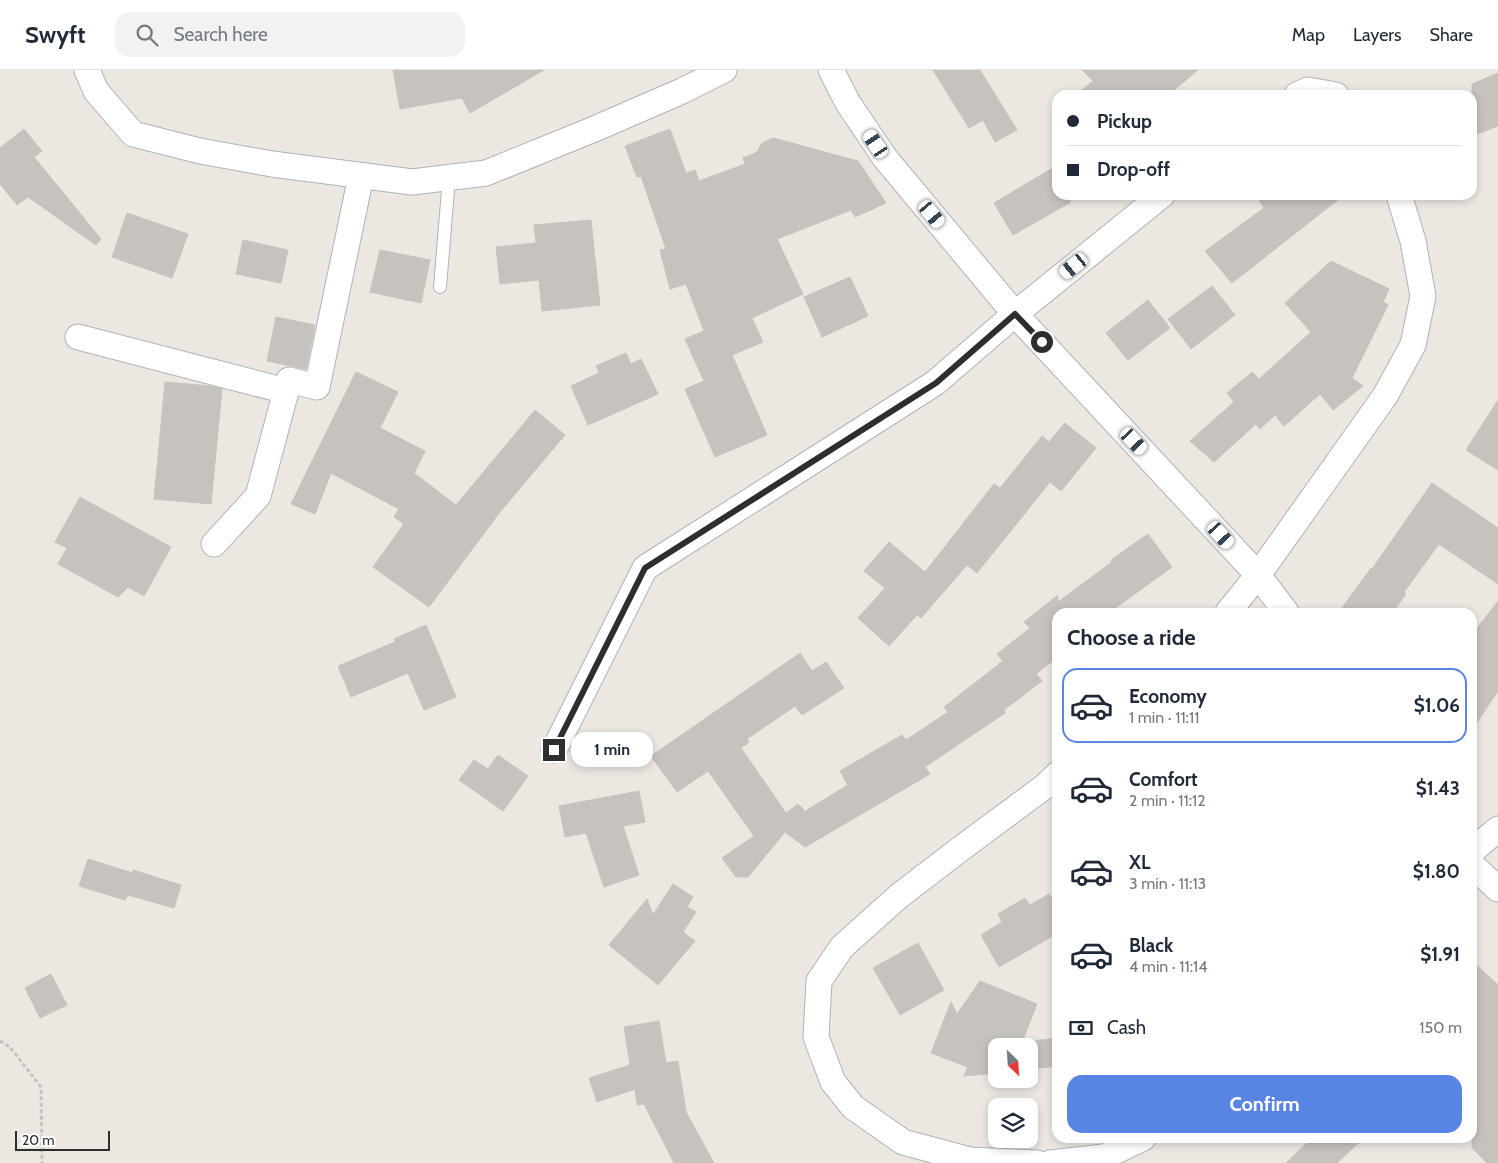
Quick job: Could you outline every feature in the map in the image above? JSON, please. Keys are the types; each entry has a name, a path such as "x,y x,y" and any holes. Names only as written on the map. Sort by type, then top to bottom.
{"street":[{"path":"87,70 96,91 133,134 209,153 272,164 412,182 486,173 682,91 724,70"},
{"path":"831,70 848,103 885,158 1015,314 1258,575 1283,608"},
{"path":"214,544 258,496 289,380 317,387 361,176"},
{"path":"554,750 645,568 936,383 1015,314 1156,200"},
{"path":"1231,608 1258,575 1385,396 1413,345 1424,296 1414,241 1401,200"},
{"path":"78,337 286,391"},
{"path":"1037,1163 970,1160 903,1142 853,1107 833,1082 816,1037 820,981 842,947 900,896 1052,780"},
{"path":"1477,847 1498,829"},
{"path":"1477,870 1498,889"},
{"path":"1050,1163 1104,1157 1133,1143"}],"lane":[{"path":"440,287 449,178"}],"path":[{"path":"0,1041 10,1047 41,1087 42,1163"}],"building":[{"path":"393,70 544,70 470,113 462,98 400,109"},
{"path":"933,70 980,70 1017,130 995,142 983,120 969,128"},
{"path":"1082,70 1198,70 1174,90 1082,90 1093,81"},
{"path":"1498,73 1498,126 1477,134 1477,90 1472,90 1472,84"},
{"path":"24,129 42,151 34,157 101,239 96,245 28,197 17,205 0,184 0,148"},
{"path":"670,129 686,173 695,170 699,181 745,164 743,158 757,152 762,143 773,138 858,161 886,203 855,217 851,210 777,239 803,294 752,318 763,342 732,355 767,435 715,457 685,389 704,381 685,339 704,331 686,284 670,289 660,250 666,249 641,176 637,177 625,146"},
{"path":"1051,169 1052,200 1070,200 1071,202 1013,235 994,203"},
{"path":"1259,200 1338,200 1232,283 1205,251 1264,208"},
{"path":"127,213 188,234 172,278 112,257"},
{"path":"591,220 600,305 542,311 539,280 500,284 496,247 536,243 534,225"},
{"path":"243,240 288,250 281,283 236,274"},
{"path":"380,250 430,260 421,303 370,292"},
{"path":"1331,261 1389,289 1383,302 1388,305 1352,378 1363,386 1333,410 1320,394 1284,426 1275,415 1260,429 1256,424 1214,462 1190,441 1234,402 1227,393 1252,372 1259,379 1311,332 1285,303"},
{"path":"850,277 868,316 822,337 804,297"},
{"path":"1212,286 1235,315 1191,349 1168,319"},
{"path":"1148,300 1170,328 1128,360 1106,333"},
{"path":"276,317 315,325 306,369 267,361"},
{"path":"626,353 631,364 641,359 658,394 588,425 571,386 599,373 596,366"},
{"path":"356,372 398,392 380,428 425,451 414,473 456,505 535,410 565,435 500,512 429,607 373,567 404,524 394,517 399,509 331,473 315,514 291,504"},
{"path":"165,382 210,386 222,389 211,504 154,499"},
{"path":"1498,400 1498,470 1466,450"},
{"path":"1065,423 1096,448 1061,491 1050,482 977,573 967,565 921,618 917,615 889,646 858,618 885,588 864,571 889,542 925,572 994,484 1000,488 1042,436 1049,442"},
{"path":"1432,483 1498,528 1498,584 1439,544 1404,592 1406,594 1396,608 1342,608 1372,569"},
{"path":"80,497 171,547 144,596 128,587 118,597 58,564 67,548 55,542"},
{"path":"1148,534 1172,567 1116,608 1052,608 1052,661 1036,674 1042,681 1004,710 1005,713 925,767 930,774 805,847 785,832 748,877 736,877 722,858 754,836 708,771 677,792 651,756 800,653 812,671 826,662 844,688 802,715 795,706 747,739 749,742 741,748 786,813 798,804 804,810 802,813 848,785 840,771 902,735 906,740 948,712 944,707 1003,661 997,654 1030,628 1024,622 1058,595 1058,602 1112,562 1111,560"},
{"path":"1498,601 1498,691 1477,722 1477,628"},
{"path":"426,625 456,697 424,710 408,673 351,697 338,666 395,642 394,639"},
{"path":"498,755 528,776 503,811 459,780 474,760 488,769"},
{"path":"639,791 645,822 623,826 639,875 604,887 586,833 565,837 559,806"},
{"path":"88,859 133,873 133,870 181,885 174,908 128,895 125,900 79,886"},
{"path":"673,884 693,897 687,907 696,912 683,932 695,941 658,985 609,945 647,899 653,915"},
{"path":"1049,894 1052,899 1052,936 999,967 981,935 1002,922 998,914 1025,898 1030,905"},
{"path":"918,943 944,990 900,1015 873,968"},
{"path":"1477,966 1498,985 1498,1163 1487,1163 1472,1148 1472,1143 1477,1143"},
{"path":"51,974 67,1005 40,1018 25,988"},
{"path":"980,981 1037,1004 1024,1038 988,1038 988,1074 964,1076 968,1067 931,1053 951,1002 957,1014"},
{"path":"659,1021 666,1063 678,1061 686,1112 714,1163 674,1163 644,1104 637,1105 635,1089 597,1102 589,1078 630,1065 624,1027"},
{"path":"1052,1039 1052,1067 1038,1068 1038,1040"},
{"path":"1307,1143 1359,1143 1337,1163 1286,1163"}],"route":[{"path":"554,750 645,568 936,383 1015,314 1042,342"}]}
